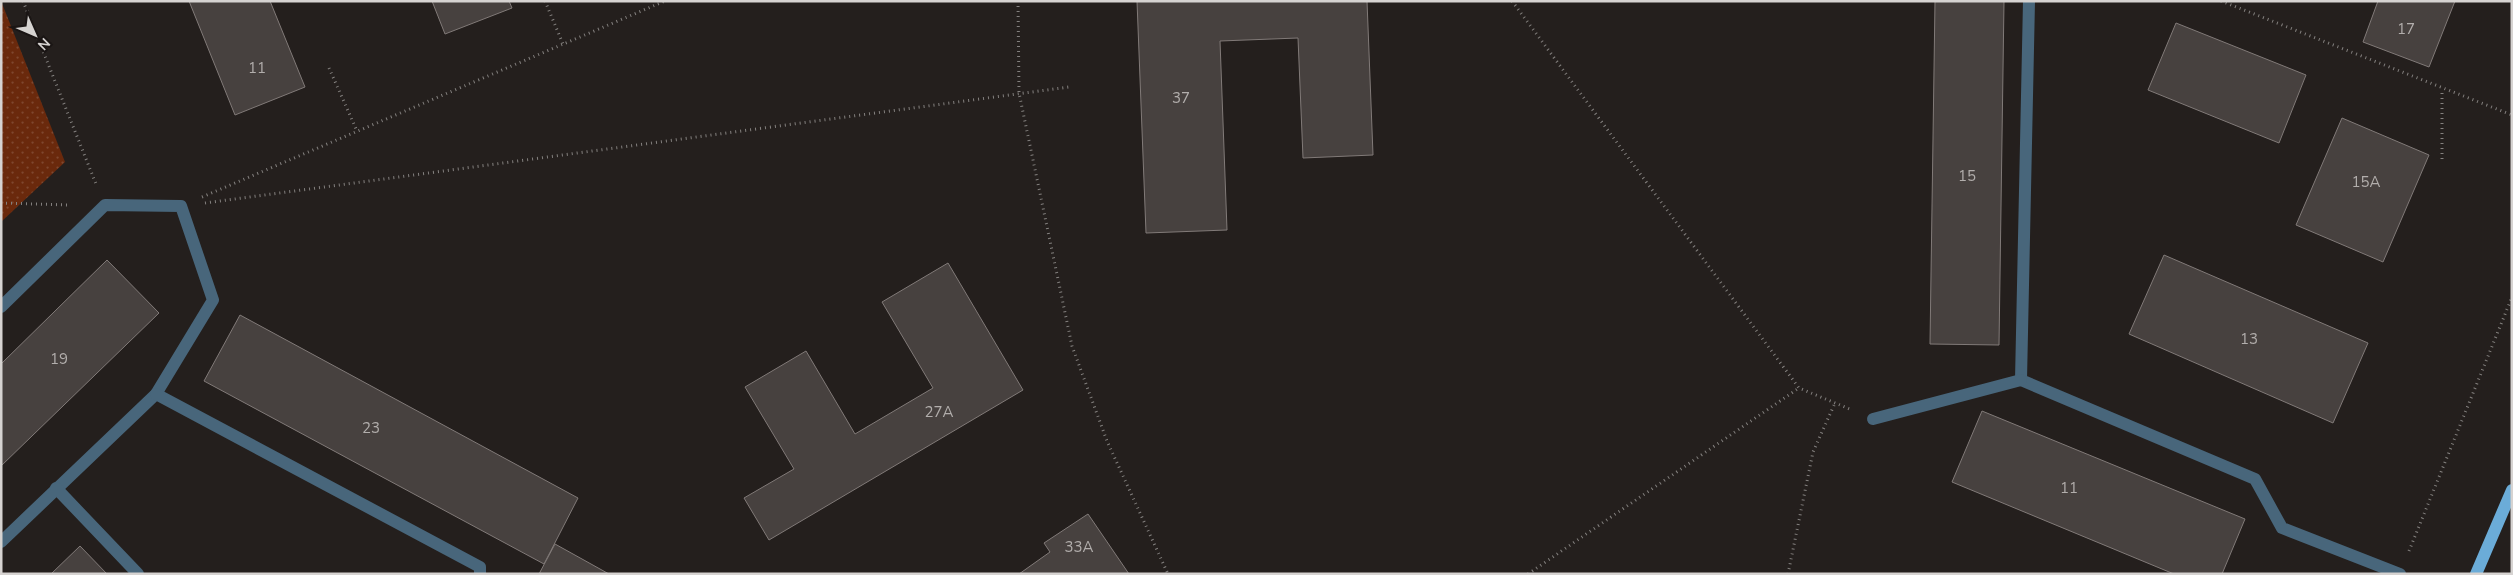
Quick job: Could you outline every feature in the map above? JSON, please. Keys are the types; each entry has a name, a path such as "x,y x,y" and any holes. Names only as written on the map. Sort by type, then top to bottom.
{"main road":[{"path":"2476,574 2512,490"}],"lane":[{"path":"2021,380 2029,1"},
{"path":"1,307 105,205 181,206 213,300 156,394 1,542"},
{"path":"1873,419 2021,380 2255,479 2282,528 2400,574"},
{"path":"156,394 480,567 480,574"},
{"path":"56,488 138,574"}],"path":[{"path":"1,203 105,205 23,1"},
{"path":"545,1 563,44"},
{"path":"181,206 665,1"},
{"path":"1018,1 1019,93 1072,346 1107,441 1168,574"},
{"path":"1512,1 1799,388 1873,419"},
{"path":"2221,1 2512,115"},
{"path":"329,68 357,132"},
{"path":"181,206 1069,86"},
{"path":"2442,89 2442,159"},
{"path":"2400,574 2512,297"},
{"path":"1528,574 1799,388"},
{"path":"1788,574 1813,452 1835,402"}],"shaded area":[{"path":"1,1 65,162 1,222"}],"building":[{"path":"189,1 270,1 305,87 235,115"},
{"path":"432,1 509,1 512,8 445,34"},
{"path":"1137,1 1367,1 1373,155 1303,158 1298,38 1220,41 1227,230 1146,233"},
{"path":"1935,1 2004,1 1999,345 1930,344"},
{"path":"2378,1 2455,1 2429,67 2363,42"},
{"path":"2176,23 2306,75 2279,143 2148,90"},
{"path":"2342,118 2429,155 2383,262 2296,225"},
{"path":"2164,255 2368,343 2333,423 2129,334"},
{"path":"107,260 159,313 1,466 1,364"},
{"path":"948,263 1023,390 769,540 744,498 794,469 745,387 806,351 855,434 933,388 882,302"},
{"path":"240,315 578,498 544,564 204,381"},
{"path":"1982,411 2245,519 2222,574 2174,574 1952,482"},
{"path":"1088,514 1129,574 1019,574 1050,552 1044,543"},
{"path":"555,544 609,574 539,574"},
{"path":"80,546 107,574 51,574"}]}
